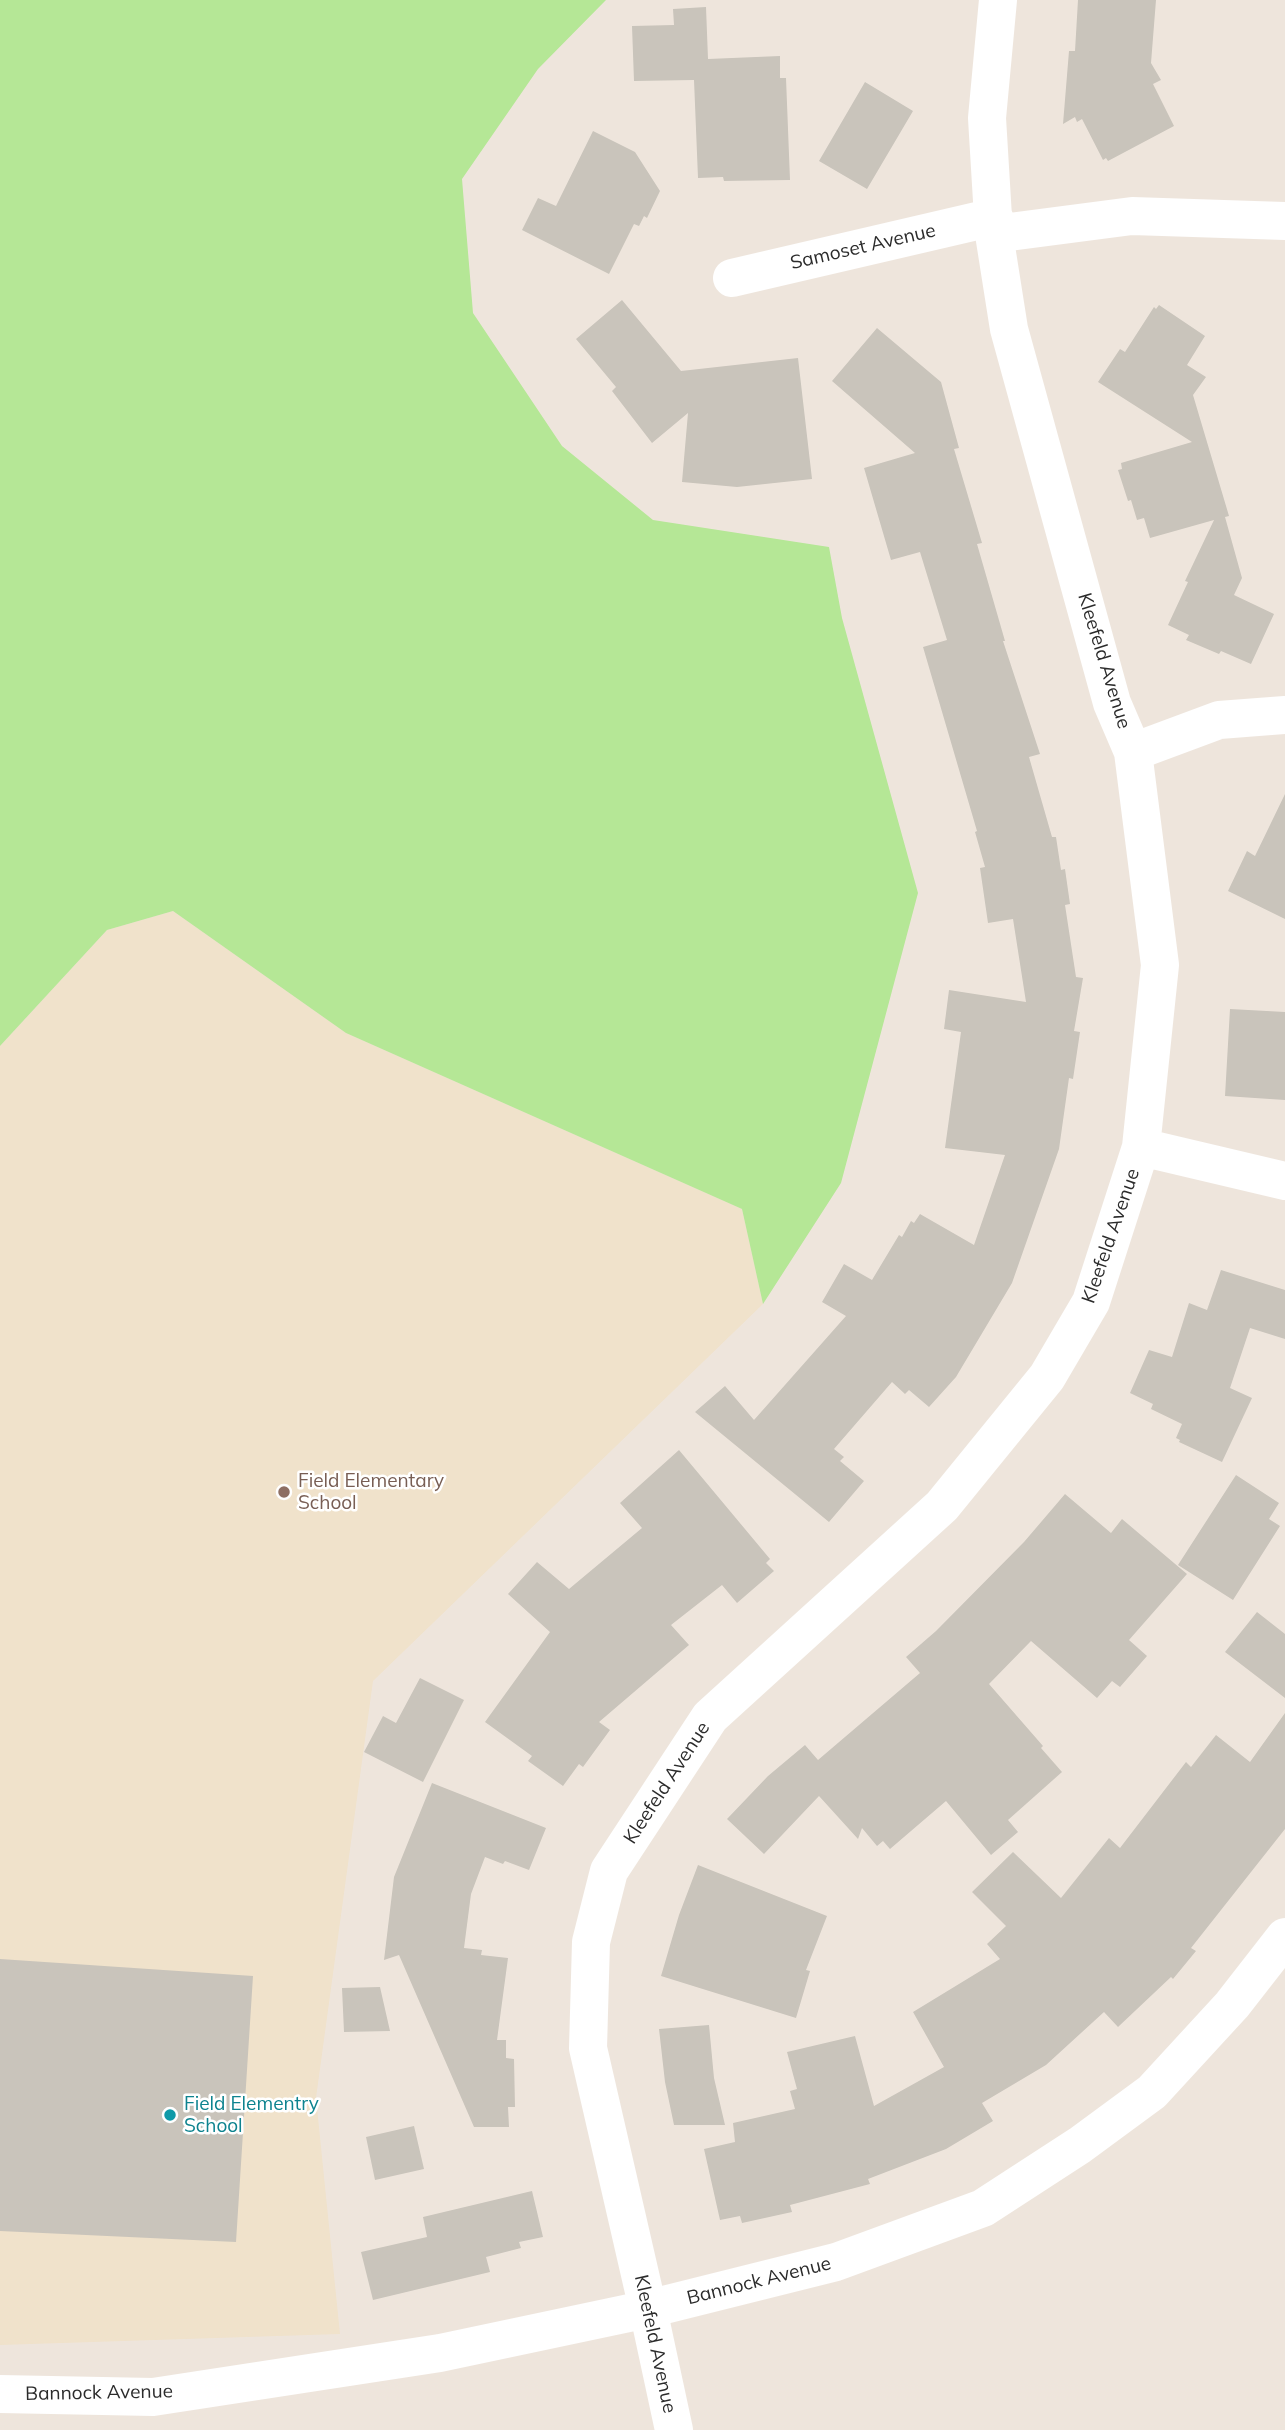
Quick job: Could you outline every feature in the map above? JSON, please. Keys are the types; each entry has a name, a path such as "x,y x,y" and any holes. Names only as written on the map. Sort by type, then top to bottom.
{"street":[{"name":"Kleefeld Avenue","path":"674,2430 588,2048 592,1942 609,1871 710,1717 943,1506 1047,1377 1091,1302 1142,1147 1160,965 1133,752 1112,703 1009,329 994,225 987,118 998,0"},
{"name":"Samoset Avenue","path":"732,278 994,225 1132,216 1285,221"},
{"path":"1133,752 1219,720 1285,716"},
{"path":"1142,1147 1285,1181"},
{"name":"Bannock Avenue","path":"0,2394 153,2397 440,2353 648,2309 836,2262 983,2207 1080,2145 1152,2092 1232,2005 1285,1937"}],"shaded area":[{"name":"Field Elementary School","path":"173,911 346,1033 742,1209 763,1304 373,1681 316,2098 340,2334 0,2345 0,1046 107,930"}],"green space":[{"path":"0,0 606,0 538,69 462,179 473,313 562,446 653,520 829,547 842,618 918,893 841,1183 763,1304 742,1209 346,1033 173,911 107,930 0,1046"}],"building":[{"path":"1078,0 1156,0 1151,63 1161,80 1153,84 1174,126 1108,161 1106,158 1103,160 1082,119 1077,122 1075,117 1063,124 1069,51 1075,51"},
{"path":"706,7 708,59 780,56 780,78 786,78 790,180 724,181 723,177 698,178 694,80 634,81 632,26 674,25 673,9"},
{"path":"865,82 913,111 867,189 819,161"},
{"path":"593,131 635,152 660,191 647,218 644,216 639,226 634,224 609,274 522,230 538,198 556,206"},
{"path":"622,300 681,371 798,358 812,479 737,487 682,482 688,413 652,443 612,391 616,387 576,339"},
{"path":"1159,305 1205,336 1187,365 1206,377 1193,395 1229,516 1225,517 1242,578 1234,595 1274,614 1251,664 1186,640 1189,635 1168,625 1214,520 1150,538 1144,518 1137,520 1131,500 1128,501 1118,470 1122,469 1121,463 1192,442 1098,382 1120,349 1125,352 1154,307 1156,309"},
{"path":"877,328 941,382 959,448 954,449 982,543 977,544 1003,641 1040,754 1029,757 1052,837 1056,837 1061,870 1065,869 1070,904 1065,905 1076,977 1083,978 1074,1031 1080,1032 1073,1079 1069,1078 1059,1149 1012,1283 956,1377 929,1407 909,1390 905,1394 892,1382 834,1449 844,1457 840,1461 864,1481 829,1522 695,1412 725,1386 754,1420 846,1316 822,1302 844,1264 872,1280 899,1235 902,1237 911,1221 914,1223 920,1214 974,1245 1005,1155 945,1148 961,1032 944,1029 949,990 1026,1002 1013,919 988,923 980,868 985,867 975,832 977,831 923,647 947,640 920,552 891,560 864,468 915,453 832,381"},
{"path":"1285,794 1285,919 1228,891 1247,851 1255,856"},
{"path":"1230,1009 1285,1012 1285,1100 1225,1096"},
{"path":"1221,1270 1285,1290 1285,1339 1250,1328 1230,1388 1252,1398 1222,1462 1179,1442 1176,1438 1182,1424 1151,1409 1153,1404 1130,1393 1149,1350 1172,1357 1189,1303 1207,1310"},
{"path":"679,1450 770,1559 766,1563 774,1571 737,1603 722,1585 671,1625 689,1645 599,1722 610,1730 583,1767 579,1764 563,1786 528,1761 532,1756 485,1722 550,1632 508,1594 537,1562 569,1589 642,1528 620,1503"},
{"path":"1236,1475 1279,1503 1269,1519 1280,1526 1233,1600 1178,1565"},
{"path":"1065,1494 1111,1533 1122,1519 1187,1574 1129,1640 1147,1656 1120,1687 1112,1681 1097,1698 1031,1641 989,1684 1062,1772 1008,1820 1018,1832 991,1855 946,1801 890,1849 883,1841 877,1846 862,1828 858,1839 819,1796 764,1854 727,1819 768,1776 805,1745 818,1760 920,1673 906,1657 936,1631 1024,1542"},
{"path":"1257,1612 1285,1634 1285,1698 1225,1652"},
{"path":"420,1678 464,1700 423,1782 364,1752 383,1716 396,1723"},
{"path":"1285,1713 1285,1829 1191,1948 1196,1951 1173,1979 1171,1977 1118,2027 1104,2012 1046,2065 982,2103 993,2121 946,2149 868,2179 870,2184 790,2205 792,2212 742,2223 740,2216 720,2220 704,2149 735,2142 733,2123 795,2109 790,2091 797,2089 787,2052 855,2036 874,2106 944,2067 913,2012 1000,1959 987,1944 1006,1926 972,1892 1013,1852 1061,1898 1109,1838 1120,1848 1186,1762 1191,1767 1216,1735 1250,1762"},
{"path":"432,1783 546,1828 529,1870 485,1857 471,1894 464,1948 482,1950 481,1955 508,1958 497,2040 506,2040 506,2058 514,2059 515,2107 508,2107 509,2127 474,2127 399,1955 384,1960 394,1877"},
{"path":"698,1865 827,1916 806,1970 810,1971 796,2018 661,1976 679,1915"},
{"name":"Field Elementry School","path":"0,1959 253,1976 236,2242 0,2231"},
{"path":"380,1987 390,2031 344,2032 342,1988"},
{"path":"709,2025 714,2078 725,2125 674,2125 665,2082 659,2029"},
{"path":"414,2126 424,2169 375,2180 366,2137"},
{"path":"532,2191 543,2237 519,2242 521,2248 486,2257 490,2272 373,2300 361,2252 427,2237 423,2217"}],"place":[{"name":"Field Elementary School","path":"284,1492"},
{"name":"Field Elementry School","path":"170,2115"}]}
